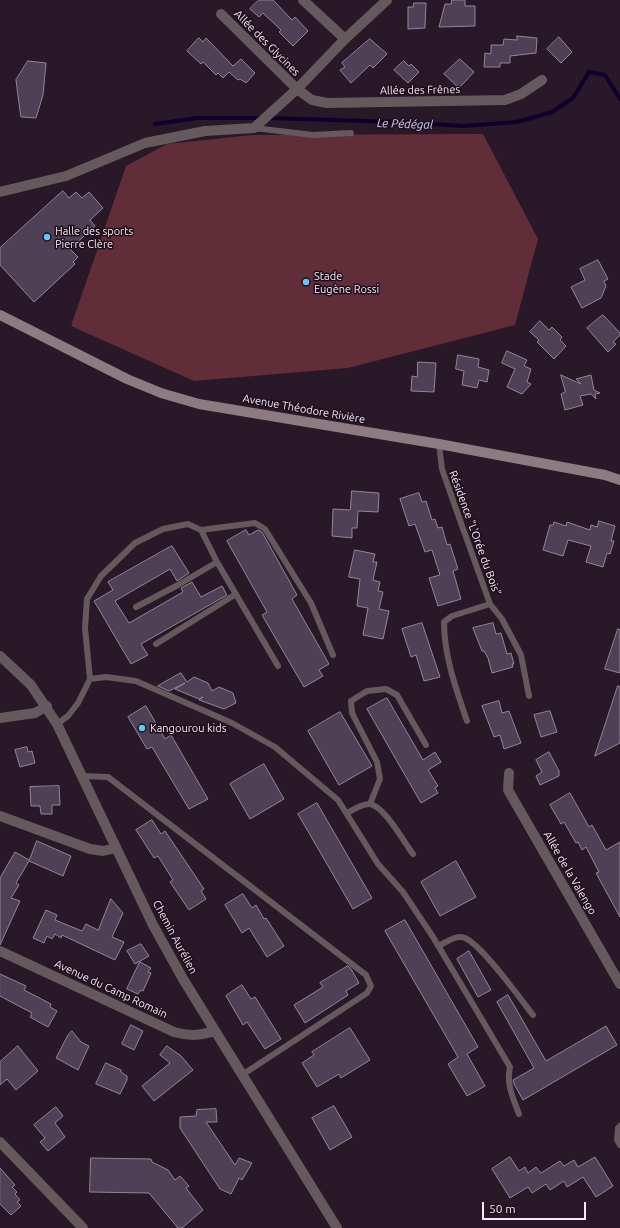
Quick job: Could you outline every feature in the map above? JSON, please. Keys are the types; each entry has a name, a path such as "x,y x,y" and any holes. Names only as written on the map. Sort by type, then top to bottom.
{"main road":[{"name":"Avenue Théodore Rivière","path":"0,315 127,379 161,393 199,404 439,444 605,475 620,480"}],"street":[{"path":"303,0 344,39"},
{"path":"0,192 66,176 145,143 205,131 254,128 286,100 344,39 387,0"},
{"name":"Allée des Glycines","path":"221,14 297,89"},
{"name":"Allée des Frênes","path":"297,89 312,100 327,103 505,100 521,94 542,80"},
{"name":"Chemin Aurélien","path":"0,656 31,685 47,706 154,925 214,1031 337,1228"},
{"path":"0,718 35,713 47,706"},
{"name":"Allée de la Valengo","path":"509,773 508,790 620,984"},
{"path":"0,816 90,849 103,851 116,848"},
{"name":"Avenue du Camp Romain","path":"0,951 174,1032 189,1036 202,1035 214,1031"},
{"path":"0,1142 83,1228"}],"lane":[{"path":"254,128 313,135 352,133"},
{"name":"Résidence \"L'Orée du Bois\"","path":"439,444 442,469 490,604 502,619 521,656 530,696"},
{"path":"57,724 68,716 78,703 90,679 85,628 87,599 101,576 135,543 164,529 188,524 201,530 255,523 265,528 311,603 333,655"},
{"path":"201,530 217,562 278,666"},
{"path":"136,607 217,562"},
{"path":"156,644 236,594"},
{"name":"Résidence \"L'Orée du Bois\"","path":"467,721 449,666 444,639 444,622 452,616 490,604"},
{"path":"90,679 106,677 136,681 232,723 275,747 338,800 378,864 403,892 438,946 510,1067 508,1078 512,1096 519,1114"},
{"path":"370,804 380,779 377,762 352,713 352,701 367,691 386,689 397,695 426,745"},
{"path":"82,776 108,777 366,975 371,986 367,993 242,1075"},
{"path":"347,813 364,804 370,804 381,809 413,854"},
{"path":"438,946 457,937 463,936 477,945 533,1015"},
{"path":"620,1126 618,1128 617,1140 620,1145"}],"shaded area":[{"name":"Stade Eugène Rossi","path":"483,134 538,239 515,325 348,368 194,381 71,326 126,166 167,144 252,135"}],"building":[{"path":"259,0 273,0 292,20 295,17 308,31 293,46 279,32 281,30 263,13 259,17 250,9"},
{"path":"452,0 465,0 465,6 475,6 475,26 439,27 445,4 451,4"},
{"path":"414,3 426,3 425,28 408,29 408,7 413,7"},
{"path":"517,36 537,38 536,53 510,56 510,63 500,63 500,67 484,67 485,53 491,54 491,45 503,45 504,39 517,40"},
{"path":"559,37 572,52 561,63 547,49"},
{"path":"199,38 203,42 206,38 233,66 241,59 255,73 246,83 240,79 238,80 229,72 223,78 218,73 216,75 203,62 201,64 187,51"},
{"path":"370,39 387,54 373,68 370,65 351,83 340,70 345,67 342,63"},
{"path":"460,59 474,72 459,88 444,74"},
{"path":"28,61 46,63 43,95 36,118 21,117 20,111 16,80"},
{"path":"404,61 409,66 411,64 419,72 408,83 394,70"},
{"name":"Halle des sports Pierre Clère","path":"63,191 69,198 76,192 82,198 89,192 103,208 90,220 95,226 70,249 78,257 73,262 75,264 34,302 0,265 0,248"},
{"path":"598,260 608,279 604,281 606,286 601,298 582,308 571,287 585,280 580,269"},
{"path":"603,315 620,333 620,335 613,342 616,344 608,352 587,328"},
{"path":"540,321 549,330 552,327 562,337 560,340 566,346 554,359 537,342 539,340 530,332"},
{"path":"507,351 527,360 524,366 531,369 527,382 531,384 522,394 507,387 515,369 502,363"},
{"path":"458,355 479,359 478,367 489,370 487,382 479,380 477,388 462,385 464,371 456,369"},
{"path":"418,362 436,363 434,392 411,391 412,376 417,377"},
{"path":"561,375 581,384 576,379 591,375 594,390 600,393 595,394 596,399 591,394 580,396 583,405 565,410 561,394 565,392"},
{"path":"352,491 379,493 378,512 358,511 357,528 352,528 352,538 332,536 333,509 350,510"},
{"path":"419,493 422,502 426,501 432,520 435,519 438,528 442,527 447,545 450,544 458,569 453,571 461,599 438,606 429,578 440,575 432,550 425,552 415,524 409,526 400,499"},
{"path":"599,521 615,526 611,541 614,541 610,554 607,553 603,567 586,562 591,546 568,540 563,556 543,550 550,525 553,525 554,522 566,526 567,522 590,530 591,525 597,527"},
{"path":"246,530 249,535 258,530 262,532 297,595 292,599 329,664 319,670 323,676 304,687 262,615 267,612 227,541"},
{"path":"172,546 189,573 177,581 170,569 115,601 129,623 183,592 181,588 192,582 201,597 222,586 227,595 141,644 148,655 131,664 94,601 113,590 108,582"},
{"path":"355,550 375,554 373,562 377,562 373,580 380,582 378,591 383,592 379,609 389,611 383,639 363,635 368,608 357,606 360,579 349,577"},
{"path":"422,623 440,677 424,681 416,655 411,657 402,629"},
{"path":"493,623 496,634 501,633 507,654 511,653 514,664 512,664 513,667 492,673 488,658 484,651 482,651 473,628"},
{"path":"618,629 620,630 620,673 605,669"},
{"path":"181,673 187,682 194,677 208,683 212,691 219,687 233,693 236,703 224,709 199,700 203,697 199,699 175,689 185,683 169,691 158,686"},
{"path":"618,686 620,687 620,743 595,756"},
{"path":"387,698 423,760 435,752 441,762 428,770 438,786 435,788 438,793 421,803 367,709"},
{"path":"499,701 502,713 509,711 521,743 504,749 500,735 494,737 482,706"},
{"path":"146,706 165,739 171,735 208,799 189,809 152,747 147,749 128,717"},
{"path":"550,711 557,732 541,737 534,715"},
{"path":"340,712 372,766 339,785 308,731"},
{"path":"27,747 28,752 32,751 35,763 20,767 15,750"},
{"path":"549,752 559,771 559,776 540,785 536,776 542,772 536,760"},
{"path":"264,764 284,799 250,819 230,784"},
{"path":"59,786 60,805 52,805 52,814 41,814 40,806 31,806 30,787"},
{"path":"570,793 589,827 592,825 606,850 620,842 620,917 596,873 599,872 586,847 582,850 578,842 576,843 564,822 561,824 550,805"},
{"path":"317,803 372,898 353,909 298,814"},
{"path":"152,820 161,834 165,831 204,889 201,891 206,899 189,910 170,882 173,880 158,856 154,858 136,830"},
{"path":"37,841 71,856 63,876 29,861 16,883 19,885 11,898 20,901 0,945 0,878 15,852 29,860"},
{"path":"456,861 476,897 440,916 421,882"},
{"path":"243,894 252,908 256,905 264,919 266,918 284,946 267,957 249,928 242,933 225,905"},
{"path":"111,899 123,913 112,937 124,942 115,960 62,935 61,938 55,934 52,939 47,936 44,943 33,938 46,910 57,915 55,920 82,931 86,924 98,930"},
{"path":"405,920 478,1047 467,1054 485,1086 467,1096 448,1064 458,1057 385,931"},
{"path":"141,944 149,956 135,964 127,951"},
{"path":"469,951 491,990 478,997 457,959"},
{"path":"140,962 151,968 148,972 151,973 143,991 141,990 138,994 127,989"},
{"path":"348,966 359,983 346,991 348,995 305,1023 294,1005 323,987 320,983"},
{"path":"0,974 26,986 24,990 51,1004 50,1007 57,1011 48,1027 30,1017 32,1013 0,996"},
{"path":"242,985 251,999 255,997 281,1039 265,1049 247,1022 243,1025 226,996"},
{"path":"508,995 546,1061 606,1026 617,1045 523,1100 513,1080 534,1068 497,1002"},
{"path":"131,1025 143,1031 134,1050 122,1044"},
{"path":"350,1028 370,1060 341,1078 339,1074 317,1087 302,1063 314,1055 312,1052"},
{"path":"72,1031 81,1042 89,1046 78,1070 56,1058 68,1035"},
{"path":"18,1046 38,1071 16,1090 7,1079 0,1085 0,1062"},
{"path":"167,1046 181,1056 193,1070 154,1101 142,1086 170,1063 160,1055"},
{"path":"106,1063 121,1070 121,1072 127,1076 127,1080 120,1094 96,1084"},
{"path":"334,1106 352,1137 330,1150 312,1118"},
{"path":"56,1107 63,1116 55,1123 65,1137 48,1151 40,1142 45,1138 34,1125"},
{"path":"216,1109 217,1122 206,1122 235,1165 239,1158 252,1163 242,1180 239,1178 231,1194 220,1189 180,1128 180,1117 196,1116 197,1110"},
{"path":"510,1157 519,1171 525,1167 528,1173 536,1167 541,1173 560,1161 564,1166 574,1160 578,1167 595,1157 613,1186 596,1197 583,1177 567,1187 564,1181 550,1190 546,1184 532,1193 528,1187 510,1198 492,1169"},
{"path":"91,1158 151,1159 152,1162 168,1170 175,1180 180,1176 189,1186 186,1188 203,1210 182,1228 178,1228 149,1193 90,1192"},
{"path":"0,1168 15,1185 12,1187 17,1192 15,1194 20,1200 17,1202 21,1206 11,1215 0,1204"}],"waterway":[{"name":"Le Pédégal","path":"269,118 399,122 463,126 517,122 552,112 573,98 589,72 605,75 620,99"},
{"name":"Le Pédégal","path":"155,124 197,118 262,118"}],"place":[{"name":"Halle des sports Pierre Clère","path":"47,237"},
{"name":"Stade Eugène Rossi","path":"306,282"},
{"name":"Kangourou kids","path":"142,728"}]}
